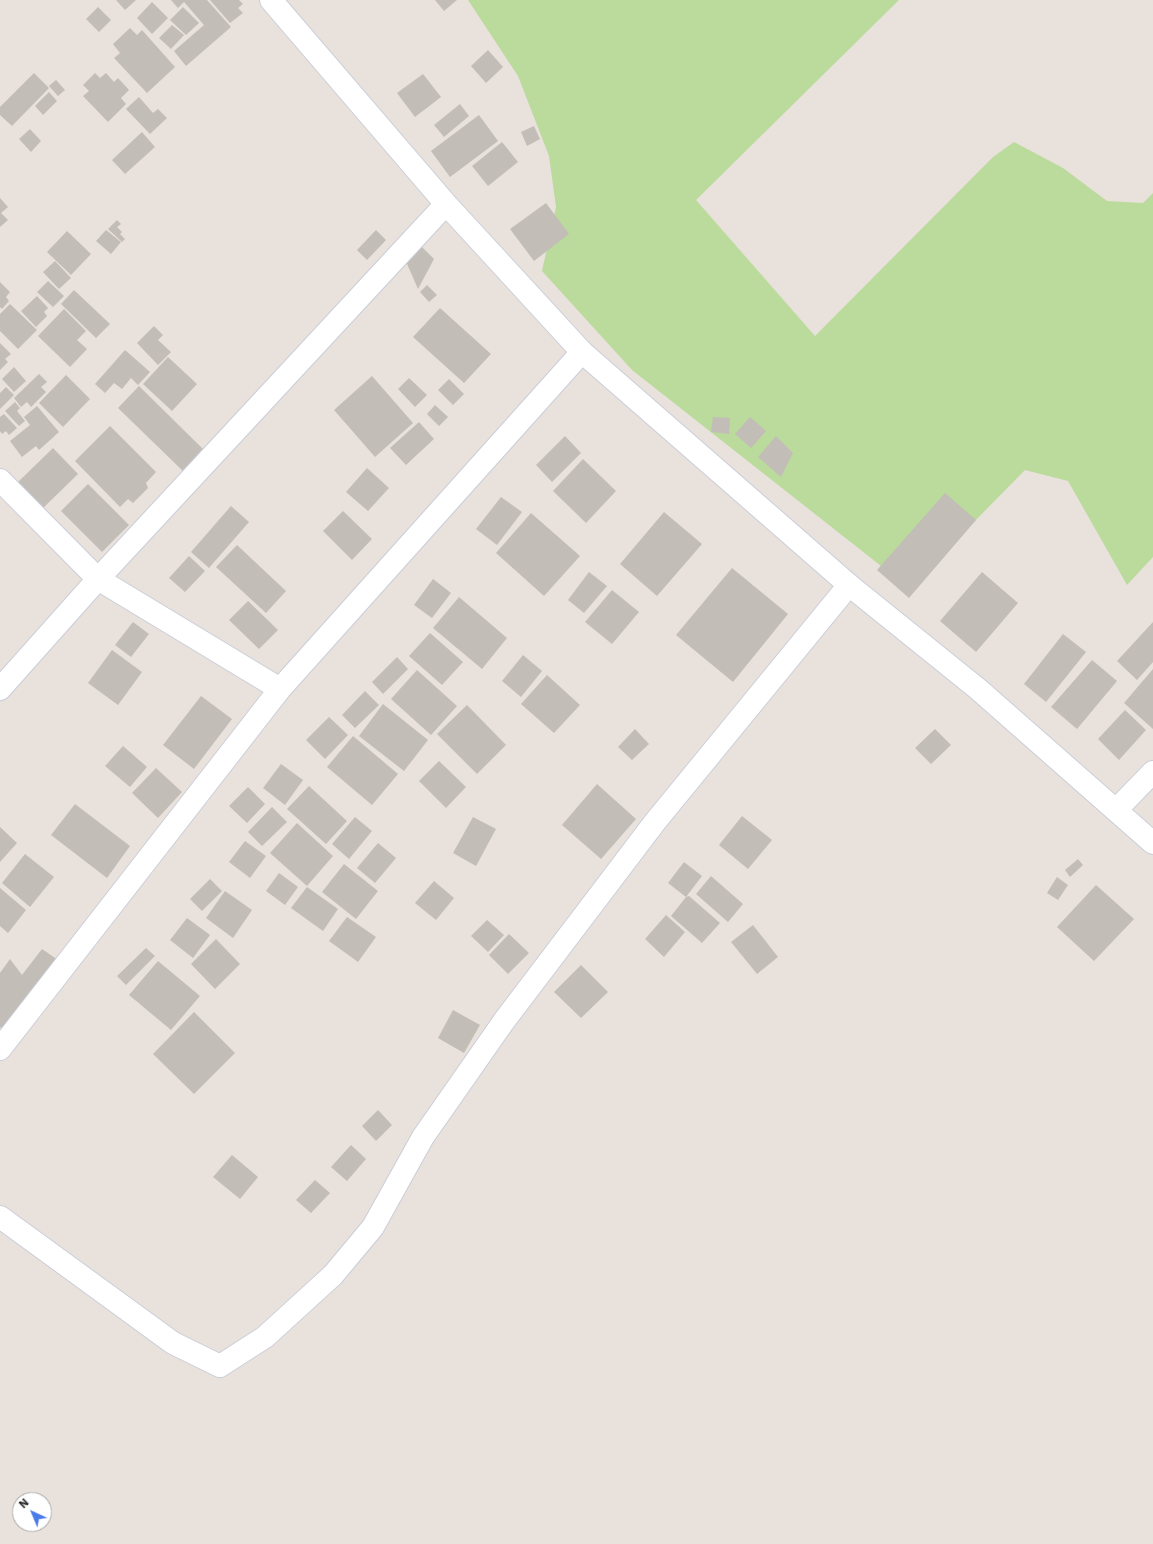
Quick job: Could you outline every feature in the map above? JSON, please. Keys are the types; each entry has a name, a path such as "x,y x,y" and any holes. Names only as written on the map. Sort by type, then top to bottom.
{"street":[{"path":"271,0 446,204 582,352 849,585 978,689 1153,843"},
{"path":"0,689 98,579 446,204"},
{"path":"0,1049 280,689 582,352"},
{"path":"0,480 98,579 280,689"},
{"path":"0,1218 173,1343 220,1366 265,1337 334,1274 374,1227 423,1137 504,1021 655,822 849,585"},
{"path":"1116,810 1153,772"}],"green space":[{"path":"468,0 899,0 696,200 815,336 993,157 1014,142 1063,168 1107,201 1143,203 1153,193 1153,557 1127,585 1068,481 1025,470 909,588 632,370 542,271 556,207 549,156 518,76"}],"building":[{"path":"116,0 136,0 125,10"},
{"path":"171,0 207,0 231,27 186,66 174,51 204,25 184,2 178,8"},
{"path":"210,0 239,0 243,4 238,8 243,13 230,23"},
{"path":"435,0 457,0 444,11"},
{"path":"152,2 168,18 152,34 137,18"},
{"path":"98,7 111,20 99,32 86,19"},
{"path":"183,7 199,23 186,35 170,20"},
{"path":"172,25 184,35 171,49 159,38"},
{"path":"130,28 137,35 142,30 175,67 147,93 114,58 120,53 113,44"},
{"path":"488,50 503,67 486,83 471,66"},
{"path":"34,73 49,88 12,126 0,115 0,107"},
{"path":"95,73 100,78 106,73 114,82 118,78 129,90 121,98 126,104 108,122 83,96 89,91 83,85"},
{"path":"423,74 441,97 415,117 397,93"},
{"path":"56,80 65,90 58,96 49,86"},
{"path":"49,92 57,101 43,115 35,106"},
{"path":"139,97 153,113 158,109 167,118 150,134 126,109"},
{"path":"460,104 469,116 444,137 434,125"},
{"path":"479,115 498,141 450,177 431,151"},
{"path":"534,126 540,139 527,146 521,132"},
{"path":"30,129 41,141 31,152 19,139"},
{"path":"142,132 155,147 125,174 112,160"},
{"path":"502,142 518,162 488,186 472,166"},
{"path":"0,198 8,207 1,213 8,220 0,227"},
{"path":"546,203 569,234 534,261 510,229"},
{"path":"117,220 121,224 117,227 122,232 120,234 125,239 122,242 108,229"},
{"path":"106,230 121,242 111,254 96,241"},
{"path":"376,230 386,240 367,260 357,250"},
{"path":"67,231 91,254 71,275 47,252"},
{"path":"418,243 434,259 418,289 404,257"},
{"path":"55,261 71,278 59,289 43,272"},
{"path":"48,281 64,296 53,307 37,292"},
{"path":"0,282 10,292 6,297 9,301 2,309 0,307"},
{"path":"427,285 437,295 429,302 420,292"},
{"path":"74,290 110,324 96,338 61,304"},
{"path":"37,296 48,308 44,312 47,316 36,327 21,311"},
{"path":"10,304 37,330 18,349 0,331 0,314"},
{"path":"440,308 491,354 464,383 413,337"},
{"path":"64,309 86,331 77,340 87,349 70,367 38,336"},
{"path":"154,326 163,335 158,340 171,352 158,365 137,343"},
{"path":"0,343 11,354 5,359 8,362 0,370"},
{"path":"125,350 150,372 138,385 131,378 122,389 114,383 105,393 95,384"},
{"path":"168,357 197,384 172,411 143,384"},
{"path":"14,367 26,381 14,392 2,379"},
{"path":"39,374 47,382 41,387 46,392 31,407 27,402 21,407 14,398"},
{"path":"66,375 90,399 63,427 39,403"},
{"path":"372,376 413,423 375,457 334,410"},
{"path":"409,378 427,395 415,407 398,389"},
{"path":"449,379 464,394 453,405 438,390"},
{"path":"139,386 206,452 185,473 118,408"},
{"path":"6,387 14,395 0,409 0,393"},
{"path":"15,402 20,408 17,411 25,421 19,426 5,411"},
{"path":"435,405 448,417 439,426 427,414"},
{"path":"37,406 59,432 39,450 36,446 22,457 10,441 30,425 24,417"},
{"path":"4,414 17,428 9,435 6,431 2,434 0,431 0,417"},
{"path":"713,417 730,418 729,434 711,432"},
{"path":"750,417 766,431 751,448 735,434"},
{"path":"419,422 434,439 406,465 390,448"},
{"path":"110,426 156,472 146,483 148,488 133,503 128,499 120,507 75,461"},
{"path":"565,436 581,453 552,482 536,465"},
{"path":"776,436 793,453 781,477 758,457"},
{"path":"53,448 78,474 42,509 17,483"},
{"path":"583,459 616,491 586,523 553,491"},
{"path":"367,468 389,488 368,511 346,492"},
{"path":"88,484 129,525 102,552 61,511"},
{"path":"945,493 976,520 909,598 877,570"},
{"path":"501,497 522,512 497,545 476,529"},
{"path":"231,506 249,522 209,568 191,552"},
{"path":"343,511 372,539 352,560 323,531"},
{"path":"664,512 702,544 657,596 620,564"},
{"path":"531,513 580,556 544,596 496,553"},
{"path":"237,545 286,591 266,613 216,567"},
{"path":"189,556 205,571 185,592 169,578"},
{"path":"732,568 788,614 733,682 676,635"},
{"path":"589,572 607,586 584,613 568,600"},
{"path":"982,572 1018,603 976,652 940,621"},
{"path":"433,579 451,593 432,618 414,605"},
{"path":"612,590 639,612 612,644 585,622"},
{"path":"459,597 507,638 482,669 433,628"},
{"path":"248,601 278,630 259,649 229,620"},
{"path":"133,622 149,634 131,657 115,645"},
{"path":"1153,622 1153,662 1137,680 1117,661"},
{"path":"430,633 463,662 442,685 409,656"},
{"path":"1063,634 1086,652 1046,702 1024,684"},
{"path":"112,650 142,672 118,705 88,683"},
{"path":"523,655 542,671 521,697 502,681"},
{"path":"397,657 408,669 383,694 372,682"},
{"path":"1092,660 1117,681 1077,729 1051,707"},
{"path":"1153,669 1153,729 1124,703"},
{"path":"417,670 457,706 431,735 391,699"},
{"path":"547,675 580,705 554,733 521,704"},
{"path":"365,691 379,705 355,728 342,715"},
{"path":"201,696 232,719 194,769 163,745"},
{"path":"383,704 428,740 404,771 359,736"},
{"path":"467,705 506,745 477,774 437,734"},
{"path":"1125,710 1146,730 1119,760 1098,739"},
{"path":"329,717 348,735 325,759 306,740"},
{"path":"635,729 649,744 632,760 618,747"},
{"path":"935,729 951,745 931,764 915,748"},
{"path":"353,736 398,774 372,805 327,767"},
{"path":"123,746 147,767 130,787 105,766"},
{"path":"439,761 466,787 446,808 419,781"},
{"path":"281,764 303,780 285,805 263,788"},
{"path":"156,768 182,792 158,818 132,793"},
{"path":"597,784 636,819 601,859 562,825"},
{"path":"309,786 347,821 326,844 287,809"},
{"path":"248,787 265,804 247,823 229,806"},
{"path":"75,804 130,846 107,878 51,835"},
{"path":"272,807 287,822 262,846 248,832"},
{"path":"742,816 772,840 748,869 719,845"},
{"path":"355,817 372,831 349,859 332,844"},
{"path":"473,817 496,829 476,866 453,853"},
{"path":"297,823 333,856 307,886 270,853"},
{"path":"0,827 17,843 0,862"},
{"path":"245,841 266,856 250,878 229,862"},
{"path":"378,843 396,858 375,883 357,868"},
{"path":"25,854 54,877 30,907 2,883"},
{"path":"1078,859 1083,865 1070,877 1065,870"},
{"path":"684,862 702,876 686,897 668,883"},
{"path":"344,864 378,891 356,919 322,892"},
{"path":"279,873 298,887 285,905 266,891"},
{"path":"711,876 743,904 728,922 696,894"},
{"path":"1057,877 1068,885 1058,900 1047,893"},
{"path":"210,879 222,891 202,911 190,899"},
{"path":"434,881 454,898 436,920 415,903"},
{"path":"1096,885 1134,919 1094,961 1057,927"},
{"path":"307,887 338,909 323,931 291,908"},
{"path":"0,888 26,910 8,933 0,926"},
{"path":"225,891 252,910 233,938 206,918"},
{"path":"689,896 720,923 702,943 671,916 686,897"},
{"path":"666,915 685,932 664,957 645,939"},
{"path":"347,917 376,937 358,962 329,941"},
{"path":"187,918 210,935 193,958 170,940"},
{"path":"487,920 504,935 488,952 471,936"},
{"path":"753,925 778,957 757,974 731,942"},
{"path":"509,934 529,953 508,974 489,955"},
{"path":"216,939 240,964 215,989 191,964"},
{"path":"146,948 155,956 126,985 117,976"},
{"path":"42,949 58,960 5,1032 0,1027 0,973 10,959 22,975"},
{"path":"158,961 200,996 171,1030 129,995"},
{"path":"581,965 608,992 581,1018 554,992"},
{"path":"453,1010 480,1025 464,1053 438,1038"},
{"path":"194,1012 235,1053 194,1094 153,1054"},
{"path":"378,1110 392,1125 376,1141 362,1126"},
{"path":"351,1145 366,1159 347,1181 331,1167"},
{"path":"232,1155 258,1177 240,1199 213,1177"},
{"path":"315,1180 330,1193 311,1213 296,1200"}]}
